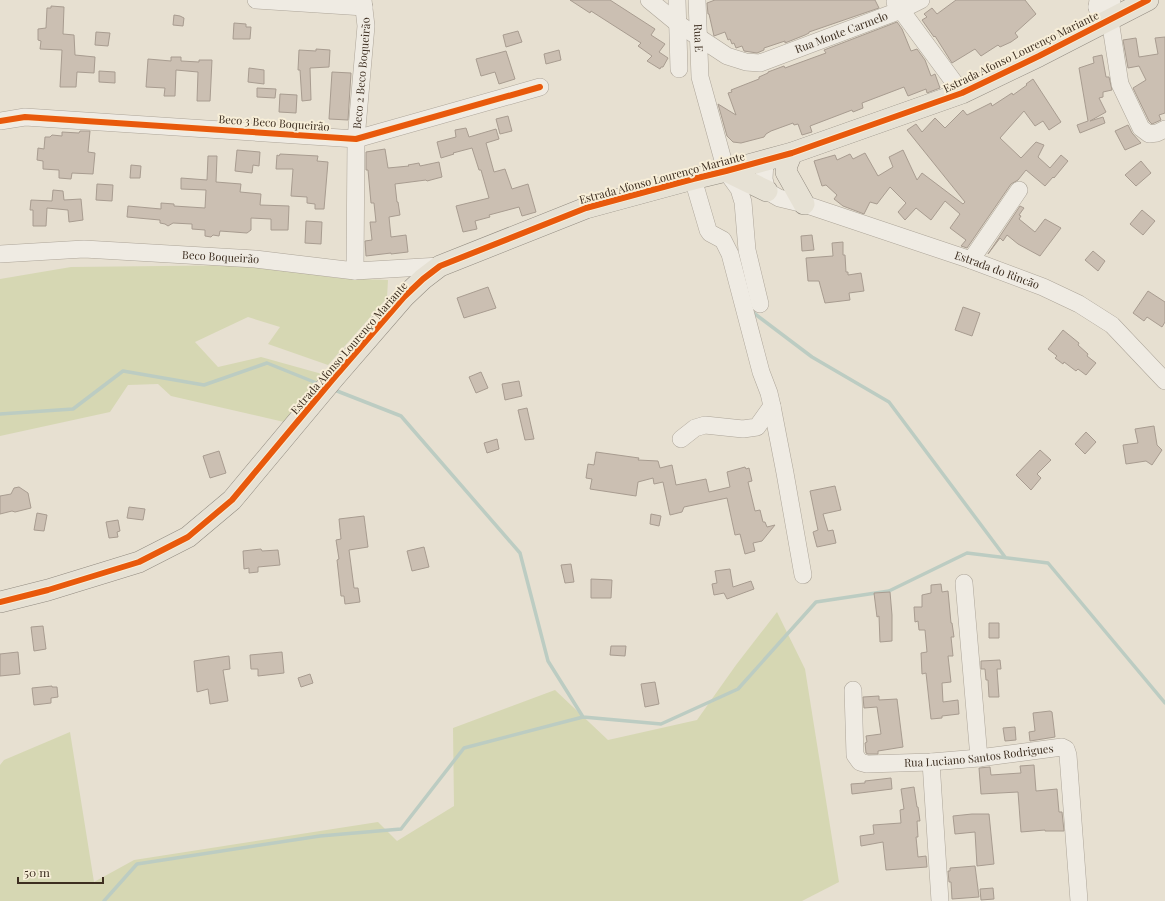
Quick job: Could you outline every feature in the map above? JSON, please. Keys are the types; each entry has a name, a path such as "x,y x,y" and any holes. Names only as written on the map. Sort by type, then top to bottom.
{"main road":[{"name":"Estrada Afonso Lourenço Mariante","path":"0,602 48,590 140,562 188,537 232,500 319,395 404,298 423,279 440,266 586,208 792,153 962,93 1104,10 1148,0"},
{"path":"792,153 786,172 804,204"},
{"path":"726,171 767,191"}],"street":[{"name":"Beco 2 Beco Boqueirão","path":"256,0 363,3 366,26 356,139 355,271"},
{"path":"677,0 679,69"},
{"name":"Rua E","path":"697,0 700,77 726,171"},
{"name":"Rua Monte Carmelo","path":"698,38 727,56 746,62 760,63 897,5 921,0"},
{"path":"657,1 677,23 698,38"},
{"path":"897,5 962,93"},
{"path":"1104,10 1120,84 1141,128 1148,134 1157,133 1165,129"},
{"name":"Beco 3 Beco Boqueirão","path":"0,121 25,117 356,139 540,87"},
{"path":"765,161 763,170 767,191"},
{"name":"Estrada do Rincão","path":"765,161 776,175 804,204"},
{"path":"726,171 739,188 743,202 747,250 760,304"},
{"path":"693,179 708,230 710,233 723,240 730,254 759,365 769,393 786,473 803,575"},
{"path":"970,260 1019,190"},
{"name":"Estrada do Rincão","path":"767,191 779,198 804,204 970,260 1043,287 1079,304 1112,325 1165,381"},
{"name":"Beco Boqueirão","path":"0,254 84,249 255,259 355,271 440,266"},
{"path":"681,439 694,428 705,425 743,429 757,427 772,406"},
{"path":"964,583 979,758"},
{"name":"Rua Luciano Santos Rodrigues","path":"853,690 855,756 860,762 867,764 930,762 979,758 1062,747 1066,749 1068,754 1079,901"},
{"path":"930,762 940,901"}],"green space":[{"path":"254,265 337,278 388,280 387,298 328,365 268,344 280,327 248,317 195,342 218,367 261,357 322,374 284,422 171,396 158,384 128,385 110,412 0,436 0,279 71,267"},
{"path":"777,612 805,669 839,882 802,901 0,901 0,765 4,760 70,732 94,882 134,860 378,822 397,841 454,806 453,728 555,690 608,740 697,720 736,665"}],"building":[{"path":"570,0 610,0 655,29 651,35 665,44 659,52 668,58 663,67 660,69 647,61 652,56 638,46 641,43 591,11 590,13"},
{"path":"715,0 875,0 879,8 809,32 785,43 785,41 764,48 764,50 757,53 744,51 742,46 736,48 730,39 728,40 725,32 714,36 708,14 707,3"},
{"path":"956,0 1025,0 1036,14 1015,33 1018,37 1011,42 1000,47 998,45 981,56 975,49 952,63 935,36 934,37 922,20 927,17 924,14 932,8 937,14"},
{"path":"51,6 64,7 63,34 74,35 75,55 95,57 94,73 77,72 76,87 60,87 62,50 40,49 41,41 38,40 38,29 46,28 47,8 51,8"},
{"path":"174,15 184,18 183,26 173,25"},
{"path":"897,22 902,29 911,51 917,49 925,60 931,76 935,74 940,88 927,93 926,89 908,96 904,87 862,103 863,108 853,112 852,110 810,126 812,132 802,135 798,124 794,125 793,123 771,131 764,137 741,143 733,142 727,136 718,104 736,115 728,93 732,92 731,90 759,79 759,77 768,72 784,66 785,68 826,53 824,50"},
{"path":"234,23 246,24 246,27 251,27 250,39 233,39"},
{"path":"518,31 522,42 506,47 503,35"},
{"path":"96,32 110,33 108,46 95,45"},
{"path":"1165,37 1165,113 1159,115 1161,120 1152,124 1149,121 1133,88 1146,80 1139,66 1128,68 1123,40 1136,38 1139,57 1158,54 1155,38"},
{"path":"316,49 330,50 329,67 310,68 311,100 302,101 300,70 298,70 299,50 316,51"},
{"path":"559,50 561,60 546,64 544,54"},
{"path":"506,51 515,79 499,84 495,72 481,76 476,59"},
{"path":"1102,55 1106,77 1109,77 1112,90 1103,92 1103,97 1099,98 1106,112 1090,121 1103,117 1105,123 1080,133 1077,125 1088,121 1079,68 1094,63 1093,57"},
{"path":"171,57 181,57 181,61 199,62 199,60 212,60 210,101 197,101 198,72 176,70 175,96 164,96 165,88 146,87 148,59 171,61"},
{"path":"249,68 264,70 264,84 248,82"},
{"path":"99,71 115,72 115,83 99,82"},
{"path":"332,72 351,73 348,120 329,119"},
{"path":"1033,79 1061,122 1049,130 1043,121 1035,126 1024,111 1000,138 1021,158 1036,142 1044,145 1038,157 1050,168 1061,155 1068,161 1054,178 1053,177 1045,186 1026,170 1018,180 1011,184 967,248 961,246 966,240 950,228 960,214 945,201 931,220 916,208 905,220 898,212 906,203 890,187 877,204 870,202 864,214 843,206 834,199 837,195 826,185 822,186 814,161 835,155 837,160 850,154 853,159 865,153 878,176 893,167 889,157 903,150 917,180 922,173 963,204 965,202 907,130 916,124 922,132 935,118 945,128 963,110 967,115 991,103 992,106 1012,93 1013,95"},
{"path":"257,88 276,89 275,98 257,97"},
{"path":"280,94 297,95 296,113 279,112"},
{"path":"508,116 512,131 500,134 496,119"},
{"path":"1128,125 1132,133 1141,143 1125,150 1115,131"},
{"path":"466,128 469,137 496,129 499,139 486,143 494,172 505,169 512,189 528,184 536,212 522,216 519,207 489,215 490,217 475,221 477,229 463,232 456,206 489,198 481,170 479,170 472,148 441,158 437,142 456,137 455,130"},
{"path":"80,131 90,131 88,152 95,153 93,174 72,173 71,179 59,178 59,170 43,169 43,161 37,160 38,148 44,149 45,137 50,137 52,135 62,136 62,132 79,133"},
{"path":"385,149 388,168 409,166 408,165 419,163 420,166 439,162 442,177 427,181 395,184 400,215 389,217 391,237 406,235 408,252 366,256 365,241 372,240 370,222 376,222 374,203 371,203 368,170 366,170 366,152"},
{"path":"237,150 260,152 259,166 253,165 252,173 235,171"},
{"path":"280,154 318,156 317,161 328,162 324,209 315,209 315,204 307,203 307,197 291,196 293,169 276,169 277,155 279,156"},
{"path":"208,156 217,156 216,182 241,184 240,192 261,194 260,205 289,206 288,230 271,230 271,219 251,218 251,230 247,233 220,231 219,236 213,235 211,237 205,236 205,230 192,229 192,224 173,223 168,226 160,223 160,220 127,217 128,206 161,209 161,203 174,204 174,206 205,208 206,190 181,189 181,178 207,180"},
{"path":"1141,161 1151,173 1136,186 1125,175"},
{"path":"131,165 141,166 140,178 130,178"},
{"path":"97,184 113,185 112,201 96,200"},
{"path":"53,190 63,191 64,200 81,199 83,220 69,222 68,210 47,208 46,226 33,226 33,210 30,210 31,200 52,201"},
{"path":"1020,206 1024,208 1019,215 1021,216 1019,219 1035,232 1045,219 1061,228 1040,256 1018,244 1007,235 1003,241 1000,238 988,254"},
{"path":"1142,210 1155,221 1143,235 1130,224"},
{"path":"306,221 322,222 321,244 305,243"},
{"path":"812,235 814,250 802,251 801,236"},
{"path":"843,242 843,255 845,255 846,272 848,272 848,275 861,273 864,291 849,293 850,300 825,303 819,281 808,281 806,258 833,256 832,243"},
{"path":"1093,251 1105,261 1098,271 1085,260"},
{"path":"488,287 496,308 464,318 457,298"},
{"path":"1148,291 1165,302 1165,322 1162,327 1147,317 1144,321 1133,313"},
{"path":"963,307 980,313 972,336 955,330"},
{"path":"1063,330 1079,343 1078,345 1088,354 1087,356 1096,363 1086,375 1078,369 1076,371 1064,362 1063,364 1055,358 1057,356 1048,349"},
{"path":"481,372 488,388 476,393 469,377"},
{"path":"519,381 522,396 505,400 502,384"},
{"path":"527,408 534,439 525,440 518,410"},
{"path":"1154,426 1157,445 1162,450 1152,465 1146,461 1126,464 1123,445 1138,443 1135,429"},
{"path":"1086,432 1096,442 1085,454 1075,444"},
{"path":"497,439 499,449 487,453 484,443"},
{"path":"1040,450 1051,460 1037,474 1041,478 1031,490 1016,475"},
{"path":"219,451 226,473 210,478 203,456"},
{"path":"596,452 639,458 638,460 658,461 660,468 672,465 676,485 706,479 709,492 730,487 727,472 745,467 746,469 749,468 752,481 748,482 755,511 760,510 763,522 765,522 767,527 775,525 762,541 753,543 755,551 745,554 740,534 735,535 727,498 684,507 682,512 670,515 663,482 654,484 653,478 638,482 636,496 590,489 592,479 586,478 588,464 594,465"},
{"path":"835,486 841,510 823,514 828,531 833,530 836,543 817,547 813,532 818,530 810,491"},
{"path":"19,487 28,493 31,508 0,514 0,496 11,494 14,488"},
{"path":"129,507 145,509 143,520 127,518"},
{"path":"37,513 47,515 44,531 34,530"},
{"path":"651,514 661,516 659,526 650,524"},
{"path":"364,516 368,547 349,550 354,588 358,588 360,602 345,604 344,596 341,596 337,560 339,559 336,540 341,539 339,519"},
{"path":"118,520 120,531 117,532 118,537 109,538 106,522"},
{"path":"424,547 429,567 412,571 407,551"},
{"path":"261,549 262,551 278,550 280,565 258,567 258,572 249,573 249,568 244,569 243,551"},
{"path":"571,564 574,582 565,583 561,565"},
{"path":"730,569 733,587 751,581 754,589 727,599 724,593 714,595 712,584 717,583 715,571"},
{"path":"591,579 612,580 611,598 591,598"},
{"path":"941,584 942,592 948,591 954,637 951,637 953,656 948,656 951,682 942,683 943,702 958,700 959,714 931,719 926,673 922,674 921,653 927,652 925,630 919,630 918,621 915,622 914,607 922,607 922,595 931,593 931,585"},
{"path":"890,592 892,641 880,642 879,616 877,617 874,593"},
{"path":"989,623 999,623 999,638 989,638"},
{"path":"43,626 46,649 34,651 31,627"},
{"path":"611,646 626,646 625,656 610,655"},
{"path":"18,652 20,674 0,676 0,654"},
{"path":"282,652 284,673 258,676 258,669 251,669 250,655"},
{"path":"229,656 230,669 223,670 228,701 210,704 208,689 197,692 194,661"},
{"path":"1000,660 1001,669 997,669 999,697 989,697 988,680 986,680 985,669 981,669 981,661"},
{"path":"310,674 313,683 301,687 298,678"},
{"path":"655,682 659,704 645,707 641,684"},
{"path":"57,687 58,697 51,698 51,703 34,705 32,688"},
{"path":"879,696 879,700 897,699 903,747 878,751 878,754 868,754 866,753 866,736 881,734 877,707 864,708 863,697"},
{"path":"1052,712 1055,737 1030,741 1029,732 1035,731 1033,713"},
{"path":"1015,727 1016,740 1005,741 1003,728"},
{"path":"1034,765 1036,791 1057,789 1059,812 1062,812 1064,831 1045,830 1021,832 1018,792 981,794 979,768 990,767 991,775 1021,773 1020,766"},
{"path":"891,778 892,789 852,794 851,784"},
{"path":"914,787 920,821 917,821 918,837 916,837 918,857 926,856 927,867 886,870 883,842 861,846 860,836 874,834 873,825 901,823 900,810 904,809 901,789"},
{"path":"989,814 994,864 977,866 975,832 955,834 953,816"},
{"path":"975,866 979,897 952,899 951,882 949,882 948,871 950,871 950,868"},
{"path":"993,888 994,899 981,900 980,889"}],"waterway":[{"path":"751,311 812,357 889,402 1005,557"},
{"path":"0,414 73,409 123,371 204,385 267,363 319,384"},
{"path":"332,389 401,416 520,553 548,661 583,717"},
{"path":"104,901 137,864 320,836 401,829 464,748 583,717 661,724 738,689 816,602 889,591 967,553 1048,563 1165,703"}],"cycle path":[{"path":"0,602 48,590 139,562 188,537 232,500 404,297 423,279 440,266 586,208 792,153 962,93 1039,56 1148,0"},
{"path":"0,121 25,117 356,139 540,87"}]}
